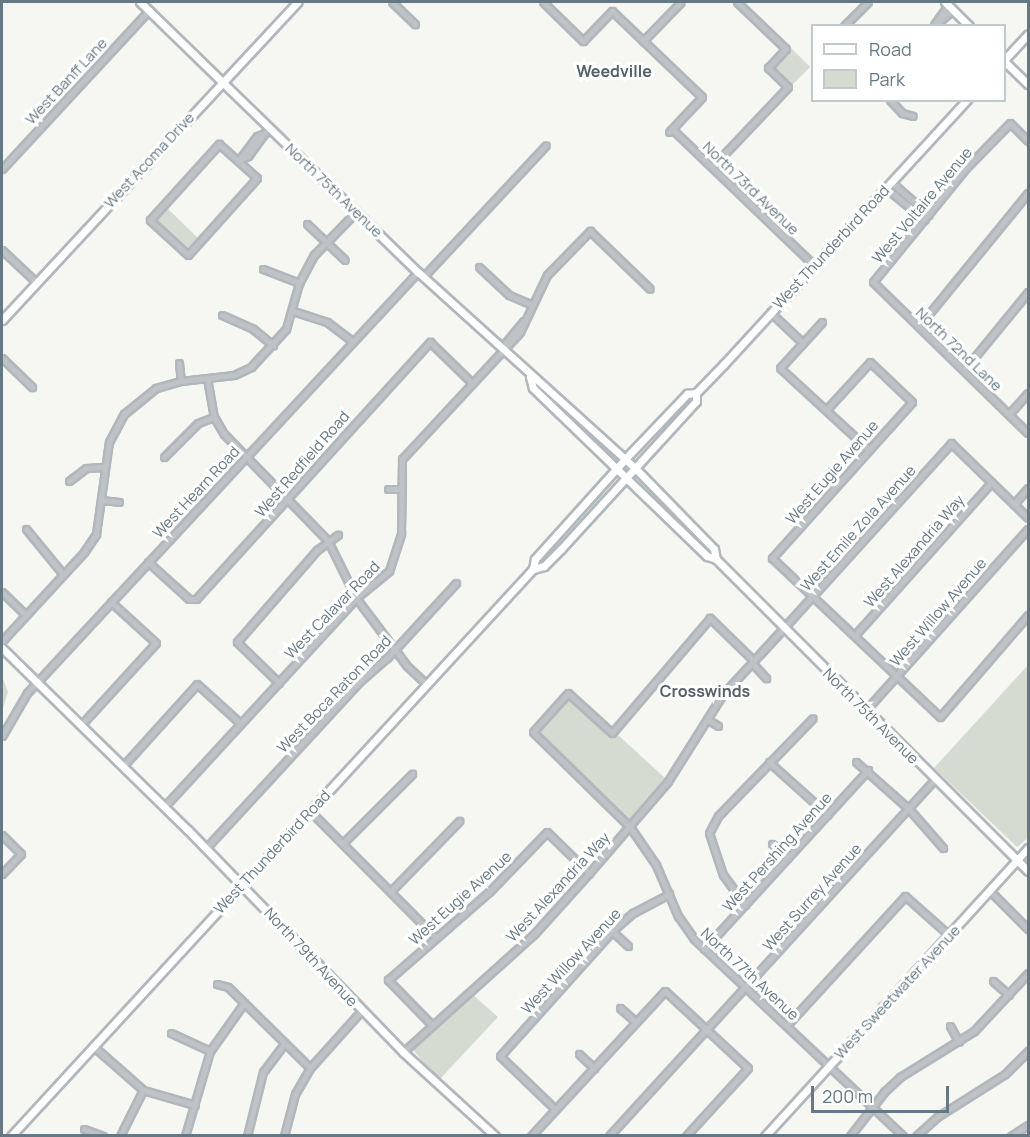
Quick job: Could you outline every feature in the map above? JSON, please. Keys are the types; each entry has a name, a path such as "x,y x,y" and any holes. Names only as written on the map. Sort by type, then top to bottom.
{"main road":[{"name":"North 75th Avenue","path":"140,2 420,274 530,377 540,380 566,402 635,468 714,549 716,559"},
{"name":"West Acoma Drive","path":"2,320 297,2"},
{"path":"949,5 967,24"},
{"path":"1006,59 1029,34"},
{"path":"1006,61 1029,84"},
{"name":"West Thunderbird Road","path":"11,1136 533,569 535,559 625,459 687,394 696,393 965,102"},
{"name":"North 75th Avenue","path":"530,377 533,388 707,556 716,559 865,711 1029,871"},
{"name":"West Thunderbird Road","path":"533,569 544,566 635,468 696,401 696,393"},
{"name":"North 79th Avenue","path":"2,648 206,848 403,1052 495,1136"},
{"name":"West Sweetwater Avenue","path":"765,1136 1029,848"}],"street":[{"path":"392,2 416,24"},
{"path":"543,2 583,41 612,11 644,41 681,2"},
{"path":"712,167 788,87 768,68 786,49 737,2"},
{"path":"846,24 867,2"},
{"path":"935,24 949,5"},
{"name":"West Banff Lane","path":"2,169 149,10"},
{"name":"North 73rd Avenue","path":"644,41 702,97 670,130 712,167 814,266"},
{"path":"893,102 913,116"},
{"name":"West Voltaire Avenue","path":"871,271 875,279 966,168 1010,123 1029,141"},
{"path":"265,133 248,156 239,160 257,136 265,133"},
{"path":"219,144 239,160 257,178 188,255 150,220 219,144"},
{"name":"West Hearn Road","path":"2,736 37,682 245,456 352,341 546,145"},
{"path":"889,185 927,218"},
{"path":"919,326 1029,193"},
{"path":"2,641 96,534 104,467 112,432 124,414 149,392 181,381 243,371 273,345 293,311 299,283 314,255 356,212"},
{"path":"307,224 345,260"},
{"name":"West Calavar Road","path":"164,807 357,598 378,583 396,558 401,533 401,464 406,453 501,349 520,332 542,281 590,231 650,289"},
{"path":"2,250 36,282"},
{"path":"479,267 509,295 532,305"},
{"path":"263,269 299,283"},
{"name":"North 72nd Lane","path":"875,279 919,326 1029,433"},
{"path":"964,370 1029,292"},
{"path":"293,311 327,322 352,341"},
{"path":"770,312 803,343"},
{"path":"222,315 253,328 273,345"},
{"path":"822,322 780,368 867,448"},
{"name":"West Redfield Road","path":"148,562 192,601 289,499 430,342 471,382"},
{"path":"2,358 32,387"},
{"name":"West Eugie Avenue","path":"813,597 772,558 867,448 912,402 870,362 826,410"},
{"path":"179,363 181,381"},
{"path":"207,378 214,417 245,456 328,541 357,598 395,649 426,684"},
{"path":"1009,414 1029,393"},
{"path":"164,457 198,423 214,417"},
{"name":"West Emile Zola Avenue","path":"783,629 951,442 992,482"},
{"path":"69,481 86,468 104,467"},
{"path":"992,482 1029,518"},
{"name":"West Alexandria Way","path":"855,635 992,482"},
{"path":"1014,504 1029,488"},
{"path":"388,489 400,489"},
{"path":"101,500 119,502"},
{"path":"26,529 63,574"},
{"name":"West Willow Avenue","path":"865,711 1029,530"},
{"path":"279,683 237,642 328,541 338,535"},
{"name":"West Boca Raton Road","path":"206,848 358,682 395,649 456,583"},
{"path":"2,592 26,615"},
{"path":"813,597 940,717 1029,615"},
{"path":"81,725 156,643 111,602"},
{"name":"North 77th Avenue","path":"755,660 710,618 612,733 568,693 533,732 630,827 650,855 682,923 704,949 903,1136"},
{"name":"West Alexandria Way","path":"403,1052 431,1024 513,953 590,873 668,781 707,718 783,629"},
{"path":"755,660 766,678"},
{"path":"123,766 197,684 241,724"},
{"path":"707,718 718,726"},
{"path":"746,904 723,875 709,833 718,816 813,718"},
{"path":"769,762 828,815"},
{"path":"856,762 868,770 909,808 943,848"},
{"name":"West Pershing Avenue","path":"704,949 868,770"},
{"path":"343,843 412,774"},
{"name":"West Surrey Avenue","path":"609,1136 935,779"},
{"path":"310,811 435,937"},
{"path":"391,891 459,821"},
{"name":"West Eugie Avenue","path":"431,1024 388,980 489,892 547,832 590,873"},
{"path":"2,835 21,854 2,874"},
{"path":"772,844 788,858"},
{"path":"990,891 1029,929"},
{"name":"West Willow Avenue","path":"555,1109 500,1056 612,931 633,913 669,894"},
{"path":"787,1025 905,896 949,935"},
{"path":"612,931 628,946"},
{"path":"850,1136 871,1106 900,1077 959,1042 1029,973"},
{"path":"993,981 1009,995"},
{"path":"217,984 228,987 310,1068"},
{"path":"531,1136 665,991 748,1068 686,1136"},
{"path":"185,1136 210,1051 244,1003"},
{"path":"620,1008 636,1022"},
{"path":"284,1136 295,1094 310,1068 362,1010"},
{"path":"950,1026 959,1042"},
{"path":"171,1033 210,1051"},
{"path":"247,1136 263,1072 285,1043"},
{"path":"93,1046 143,1090 195,1105"},
{"path":"916,1136 937,1117 1005,1074 1029,1051"},
{"path":"579,1054 594,1068"},
{"path":"120,1136 143,1090"},
{"path":"1011,1136 1029,1125"},
{"path":"84,1129 103,1136"}],"green space":[{"path":"791,48 810,67 791,86 772,67"},
{"path":"166,207 198,238 187,249 156,222"},
{"path":"1028,665 1028,838 1017,847 934,768"},
{"path":"2,676 8,692 2,711"},
{"path":"569,700 606,733 617,734 665,778 630,821 539,733"},
{"path":"472,994 498,1017 439,1080 413,1050"}],"district":[{"name":"Weedville","path":"614,71"},
{"name":"Crosswinds","path":"705,691"}]}
